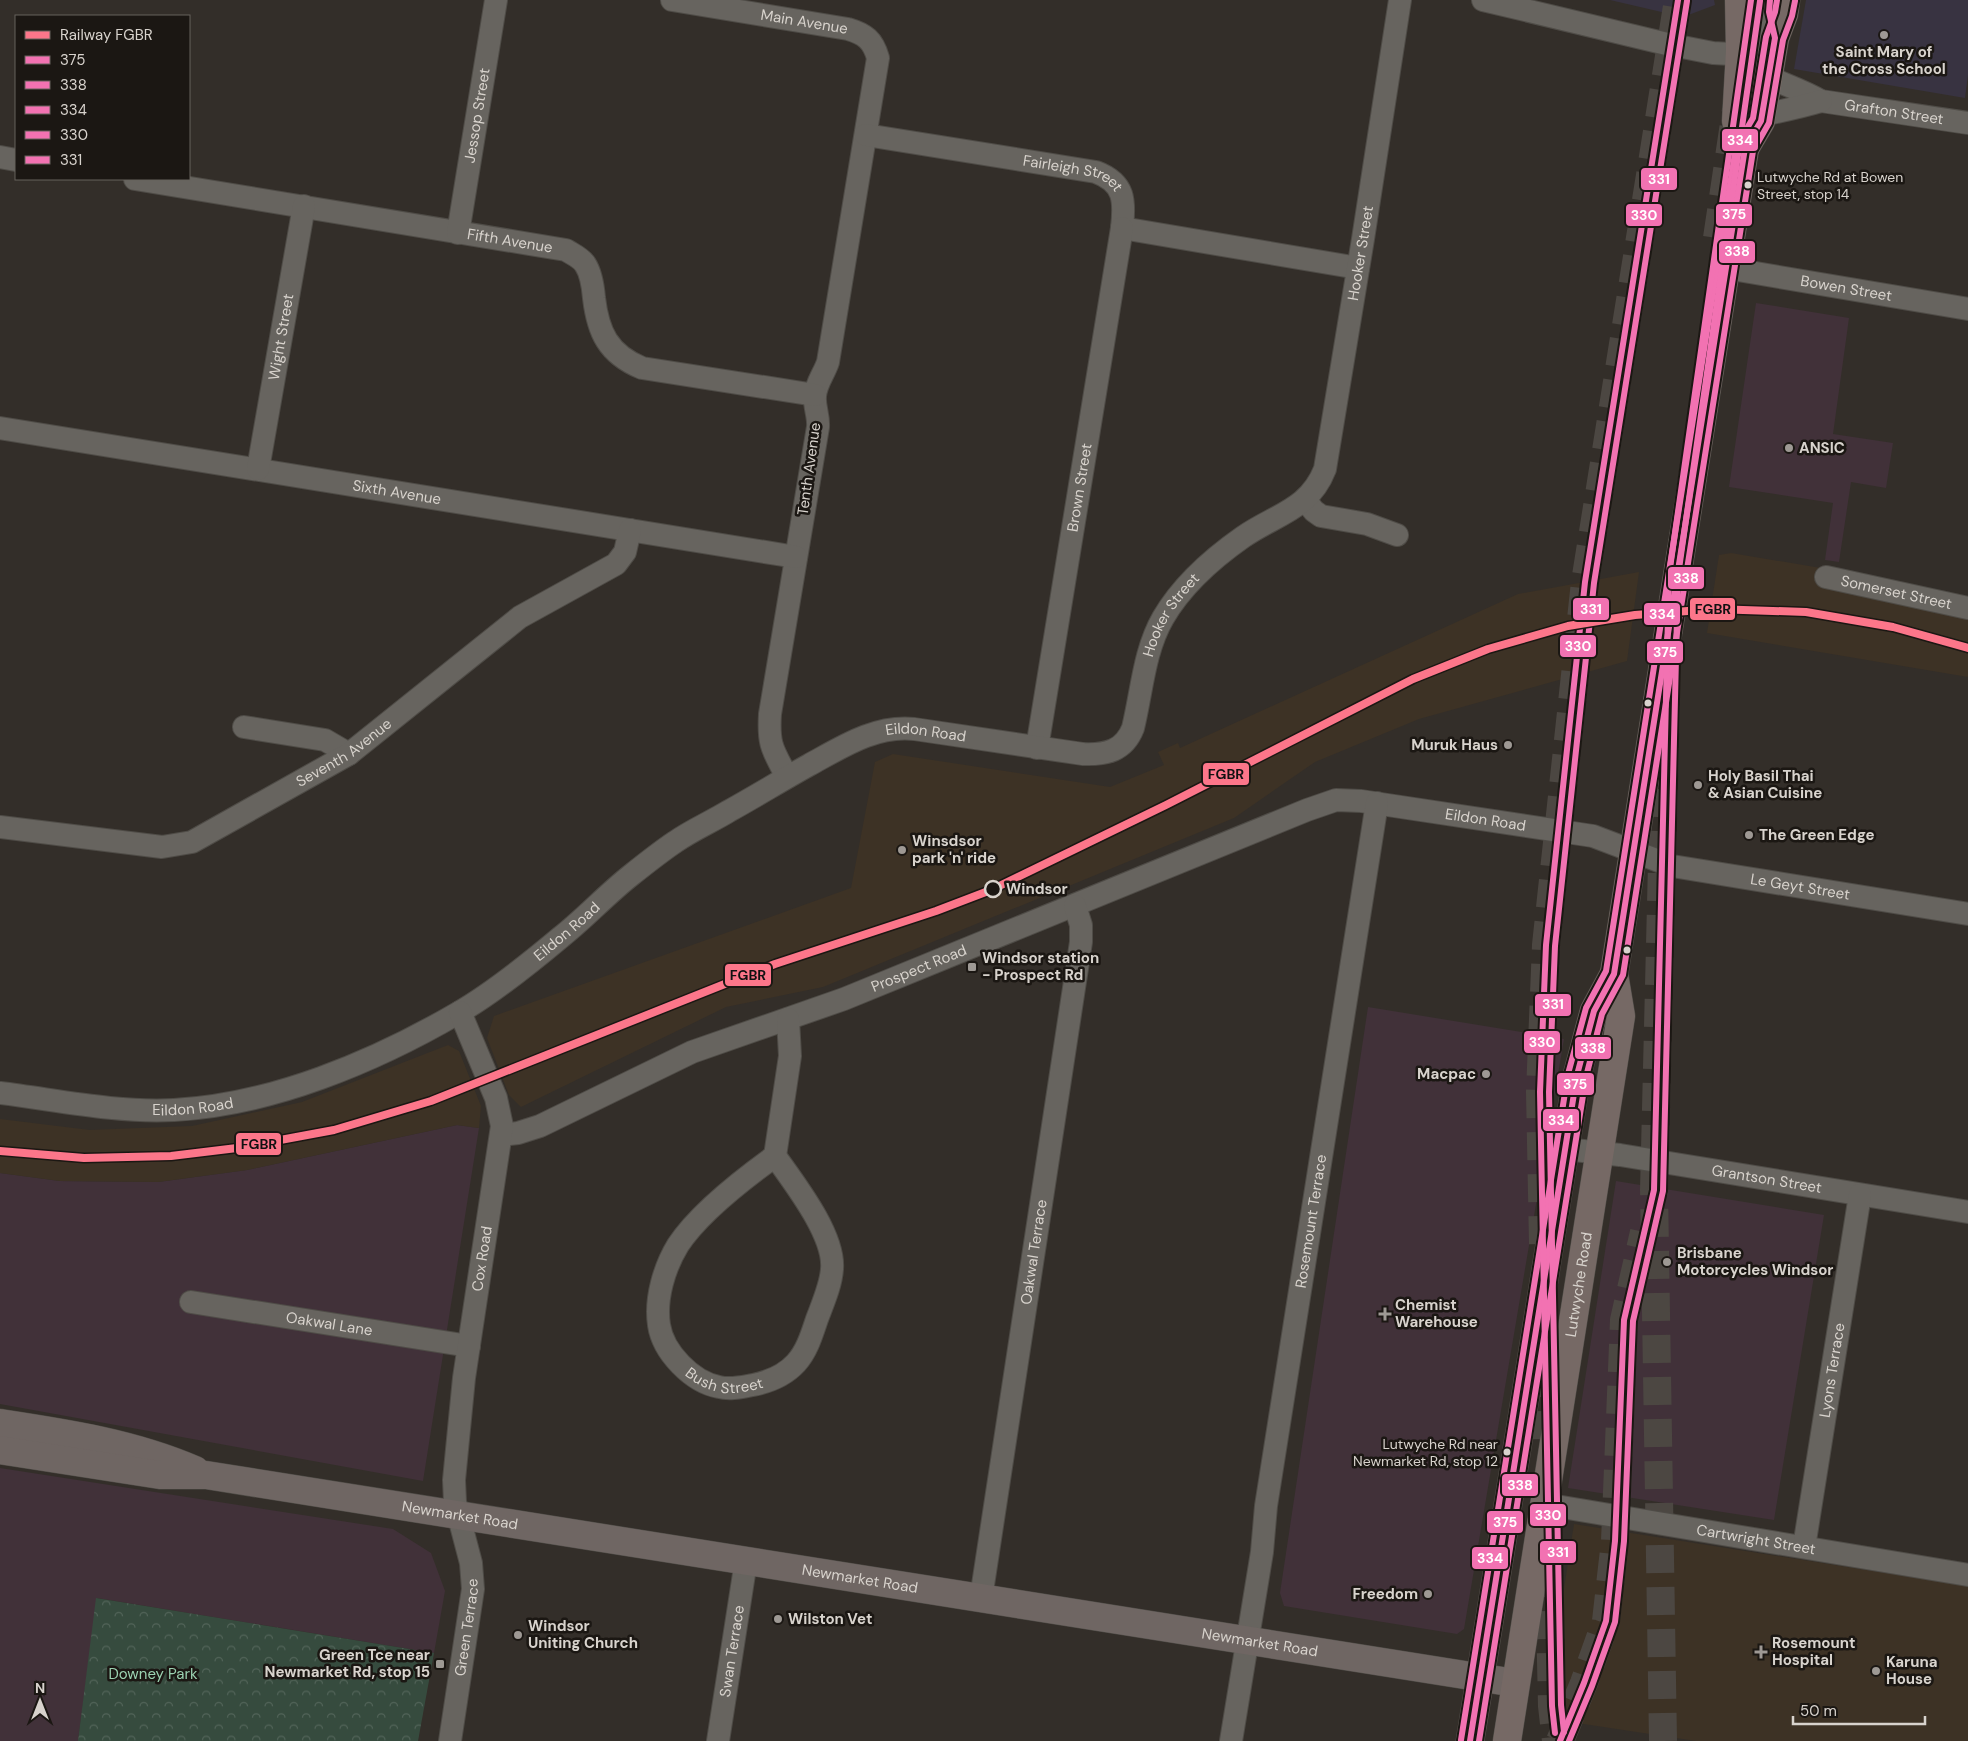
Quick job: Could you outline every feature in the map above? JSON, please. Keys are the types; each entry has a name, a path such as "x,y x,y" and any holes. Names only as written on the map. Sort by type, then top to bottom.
{"highway":[{"name":"Lutwyche Road","path":"1507,1741 1621,1016 1614,974 1745,148 1736,121 1740,51 1739,0"},
{"path":"1770,0 1769,12 1775,38"},
{"path":"1745,148 1761,120 1775,38 1784,14 1786,0"},
{"name":"Lutwyche Road","path":"1470,1741 1577,1075 1594,1011 1614,974"}],"main road":[{"name":"Newmarket Road","path":"0,1423 65,1433 118,1444 164,1457 206,1475"},
{"name":"Newmarket Road","path":"0,1450 160,1475 206,1475 1515,1683"}],"street":[{"name":"Jessop Street","path":"458,232 496,0"},
{"name":"Main Avenue","path":"672,0 848,28 872,42"},
{"name":"Hooker Street","path":"1116,750 1130,736 1136,716 1150,646 1163,617 1176,599 1207,567 1243,538 1305,500 1316,489 1325,469 1400,0"},
{"path":"1483,0 1667,44 1721,54 1731,54 1748,47 1756,34 1762,0"},
{"name":"Tenth Avenue","path":"787,777 772,748 769,730 770,714 818,427 815,395 817,385 828,362 878,58 872,42"},
{"name":"Grafton Street","path":"1768,77 1804,91 1820,101 1968,123"},
{"name":"Grafton Street","path":"1762,115 1820,101"},
{"name":"Fairleigh Street","path":"866,135 1096,172 1112,180 1121,194 1124,210 1122,228"},
{"path":"0,157 15,160"},
{"name":"Fifth Avenue","path":"141,180 566,250 584,263 591,279 597,321 608,344 636,365 676,374 815,395"},
{"name":"Wight Street","path":"258,469 304,206"},
{"path":"1122,228 1358,268"},
{"name":"Brown Street","path":"1038,748 1122,228"},
{"name":"Bowen Street","path":"1726,268 1968,309"},
{"name":"Sixth Avenue","path":"0,428 796,557"},
{"path":"1305,500 1321,516 1367,524 1397,535"},
{"name":"Seventh Avenue","path":"0,826 162,847 192,842 349,754 520,617 616,564 624,552 630,530"},
{"name":"Somerset Street","path":"1826,577 1968,608"},
{"path":"244,727 326,740 349,754"},
{"name":"Eildon Road","path":"0,1093 131,1110 173,1110 211,1106 289,1089 328,1075 387,1050 460,1012 562,937 629,877 676,841 852,742 879,732 901,728 1093,754 1104,754 1116,750"},
{"name":"Eildon Road","path":"1336,800 1377,803 1593,836 1634,852"},
{"name":"Prospect Road","path":"502,1135 518,1133 540,1126 692,1052 844,999 1307,810 1336,800"},
{"name":"Rosemount Terrace","path":"1230,1741 1262,1552 1269,1486 1377,803"},
{"name":"Le Geyt Street","path":"1634,852 1672,866 1968,914"},
{"name":"Oakwal Terrace","path":"981,1598 1081,942 1081,925 1075,906"},
{"name":"Cox Road","path":"458,1514 454,1480 469,1346 502,1135 502,1116 496,1098 460,1012"},
{"path":"775,1156 790,1056 788,1019"},
{"name":"Grantson Street","path":"1565,1149 1968,1212"},
{"name":"Bush Street","path":"775,1156 826,1236 832,1258 830,1280 810,1340 795,1364 765,1382 731,1388 719,1388 706,1383 690,1372 676,1359 666,1344 660,1328 658,1311 660,1290 677,1247 688,1231 751,1173 775,1156"},
{"name":"Lyons Terrace","path":"1804,1547 1860,1195"},
{"name":"Oakwal Lane","path":"191,1302 469,1346"},
{"name":"Cartwright Street","path":"1544,1504 1968,1575"},
{"name":"Green Terrace","path":"450,1741 473,1589 470,1563 458,1514"},
{"name":"Swan Terrace","path":"718,1741 746,1561"}],"shaded area":[{"path":"1610,0 1714,0 1715,5 1683,17"},
{"name":"Saint Mary of the Cross School","path":"1806,0 1968,0 1968,75 1965,98 1794,69"},
{"path":"1756,303 1849,318 1833,434 1893,443 1886,488 1851,482 1839,562 1825,560 1833,503 1729,487"},
{"path":"1731,553 1821,568 1968,620 1968,677 1707,633 1719,555"},
{"path":"1639,572 1627,661 1419,719 1315,762 1234,818 823,987 726,1007 521,1107 509,1095 487,1038 494,1016 851,888 875,762 893,754 1110,787 1164,765 1158,752 1178,743 1180,748 1518,594"},
{"path":"1368,1007 1564,1039 1464,1629 1457,1634 1284,1606 1280,1593"},
{"path":"448,1045 459,1051 481,1106 479,1128 457,1125 247,1170 158,1182 60,1181 0,1173 0,1119 90,1130 192,1126 302,1102"},
{"path":"457,1125 479,1128 423,1481 0,1404 0,1173 60,1181 158,1182 247,1170"},
{"path":"1616,1181 1824,1215 1774,1520 1568,1488"},
{"path":"0,1468 393,1529 431,1553 445,1591 434,1653 97,1598 78,1741 0,1741"},
{"name":"Rosemount Hospital","path":"1574,1524 1968,1586 1968,1741 1696,1741 1544,1718"}],"green space":[{"name":"Downey Park","path":"96,1598 434,1653 418,1741 78,1741"}],"tunnel":[{"path":"1543,1244 1540,1092 1546,945 1585,582 1678,0"},
{"path":"1717,238 1736,110"},
{"path":"1663,1741 1654,1190 1666,700"},
{"path":"1560,1741 1584,1683 1606,1621 1615,1541 1624,1320 1644,1232"},
{"path":"1544,1327 1546,1446"},
{"path":"1548,1527 1552,1706 1556,1741"}],"rail line":[{"name":"FGBR","path":"0,1151 84,1158 171,1156 237,1148 334,1130 431,1101 775,964 936,911 991,890 1166,805 1413,679 1488,649 1568,626 1635,615 1714,609 1806,612 1893,627 1968,648"}],"transit line":[{"name":"330","path":"1555,1733 1552,1706 1540,1092 1546,945 1585,582 1678,0"},
{"name":"330","path":"1560,1741 1584,1683 1606,1621 1615,1541 1624,1320 1654,1190 1669,575 1751,0"},
{"name":"375","path":"1470,1741 1577,1075 1594,1011 1614,974 1745,148 1761,121 1775,38 1769,12 1770,0"},
{"name":"334","path":"1461,1740 1568,1074 1586,1008 1606,971 1736,147 1753,118 1766,37 1775,12 1777,0"},
{"name":"331","path":"1564,1732 1561,1705 1549,1092 1555,946 1594,583 1687,1"},
{"name":"331","path":"1569,1741 1592,1686 1615,1622 1624,1541 1633,1321 1663,1191 1678,576 1760,1"},
{"name":"338","path":"1479,1741 1586,1077 1602,1014 1623,975 1753,151 1769,123 1783,40 1792,16 1795,1"}],"place":[{"name":"Saint Mary of the Cross School","path":"1884,35"},
{"name":"Lutwyche Rd at Bowen Street, stop 14","path":"1748,185"},
{"name":"ANSIC","path":"1789,448"},
{"name":"Muruk Haus","path":"1508,745"},
{"name":"Holy Basil Thai & Asian Cuisine","path":"1698,785"},
{"name":"The Green Edge","path":"1749,835"},
{"name":"Winsdsor park 'n' ride","path":"902,850"},
{"name":"Windsor","path":"993,889"},
{"name":"Windsor station - Prospect Rd","path":"972,967"},
{"name":"Macpac","path":"1486,1074"},
{"name":"Brisbane Motorcycles Windsor","path":"1667,1262"},
{"name":"Chemist Warehouse","path":"1385,1314"},
{"name":"Lutwyche Rd near Newmarket Rd, stop 12","path":"1507,1452"},
{"name":"Freedom","path":"1428,1594"},
{"name":"Wilston Vet","path":"778,1619"},
{"name":"Windsor Uniting Church","path":"518,1635"},
{"name":"Rosemount Hospital","path":"1761,1652"},
{"name":"Green Tce near Newmarket Rd, stop 15","path":"440,1664"},
{"name":"Karuna House","path":"1876,1671"}]}
